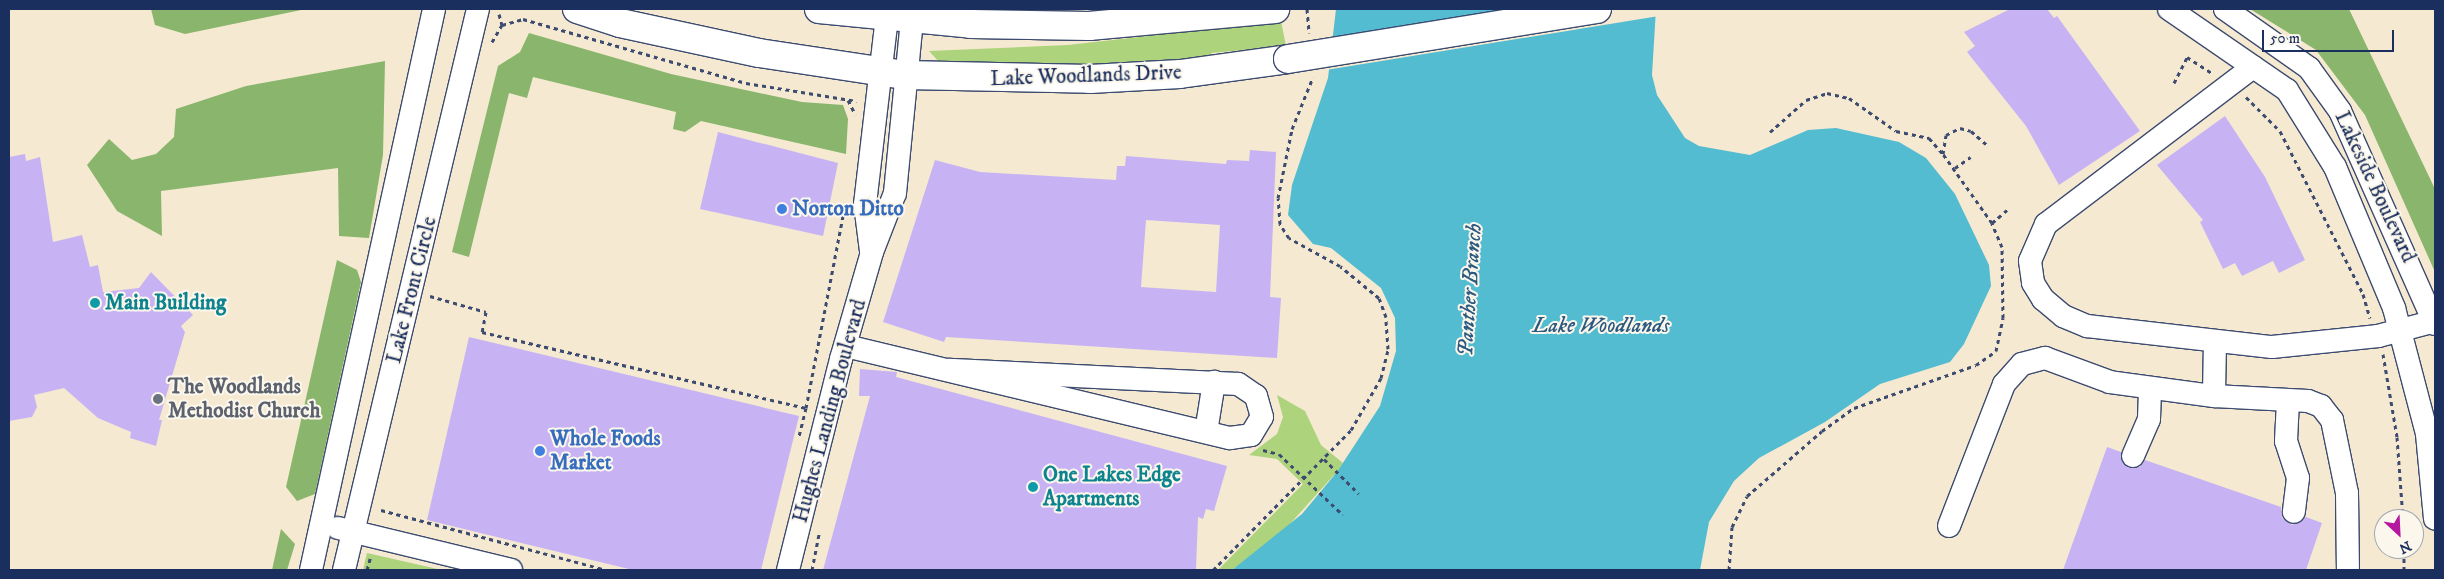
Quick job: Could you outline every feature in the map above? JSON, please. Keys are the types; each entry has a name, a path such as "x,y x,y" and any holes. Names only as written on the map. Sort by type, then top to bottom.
{"main road":[{"name":"Lake Woodlands Drive","path":"577,9 620,23 759,53 906,75 1099,78 1180,74 1300,64 1597,9"},
{"path":"819,9 899,18 1089,26 1275,9"}],"street":[{"name":"Lake Front Circle","path":"311,570 434,9"},
{"name":"Lake Front Circle","path":"344,570 478,9"},
{"name":"Lakeside Boulevard","path":"2169,9 2287,90 2334,167 2381,271 2399,328 2427,434 2435,519"},
{"name":"Lakeside Boulevard","path":"2225,9 2309,68 2340,111 2365,158 2435,322"},
{"name":"Hughes Landing Boulevard","path":"872,252 865,204 874,105 878,71 899,18"},
{"name":"Hughes Landing Boulevard","path":"788,570 872,252 895,193 906,75 899,18"},
{"path":"2253,67 2232,86 2055,214 2037,238 2030,260 2037,291 2072,321 2128,333 2272,347 2378,336 2399,328 2435,322"},
{"path":"2334,167 2365,158"},
{"path":"2214,396 2216,342"},
{"path":"846,346 938,374 1239,439 1250,435 1262,417 1248,389 1214,382 938,374"},
{"path":"1950,526 2004,384 2022,364 2044,358 2110,382 2214,396 2288,401 2321,406 2332,420 2347,493 2348,570"},
{"path":"1206,432 1214,382"},
{"path":"2133,456 2149,419 2150,388"},
{"path":"2288,401 2286,440 2298,478 2294,512"},
{"path":"322,525 511,570"}],"path":[{"path":"499,9 502,25 523,19 746,83 848,99 874,105"},
{"path":"1306,9 1310,42"},
{"path":"2174,83 2187,58 2232,86 2280,131 2363,294 2378,336 2398,438 2403,509"},
{"path":"1213,570 1324,459 1372,398 1388,349 1386,318 1378,298 1340,266 1289,238 1280,224 1278,198 1294,122 1311,86 1300,64"},
{"path":"1729,570 1736,512 1747,496 1822,431 1854,408 1976,365 1996,351 2004,282 2002,247 1992,223 1955,168 1929,138 1896,131 1849,98 1827,93 1806,100 1770,132"},
{"path":"848,99 855,124"},
{"path":"1943,154 1946,135 1960,128 1971,131 1988,146"},
{"path":"1955,168 1971,157"},
{"path":"797,446 845,206"},
{"path":"1992,223 2007,210"},
{"path":"428,305 430,295 486,312 482,332 806,408"},
{"path":"1324,459 1359,494"},
{"path":"1305,478 1343,514"},
{"path":"382,503 380,513 606,570"}],"green space":[{"path":"151,9 306,9 185,34 155,25"},
{"path":"2250,9 2349,9 2435,189 2435,272 2365,115 2316,50"},
{"path":"1281,21 1286,46 1211,53 1211,58 1048,67 940,63 929,51 1068,45"},
{"path":"529,33 671,74 802,102 843,105 848,119 846,154 701,121 685,132 673,129 676,112 533,77 527,98 509,93 469,257 452,252 498,66 520,52"},
{"path":"385,61 383,155 369,238 339,236 338,168 161,191 162,236 117,211 87,165 109,139 132,160 156,154 174,137 176,109 246,86"},
{"path":"337,260 357,270 361,282 315,494 297,501 286,487"},
{"path":"1277,395 1305,411 1321,445 1343,463 1339,469 1362,492 1334,475 1280,535 1232,570 1218,570 1303,484 1277,459 1249,455 1277,434 1283,417"},
{"path":"281,529 295,544 287,570 272,570"},
{"path":"367,553 442,570 363,570"}],"water":[{"name":"Lake Woodlands","path":"1336,9 1656,9 1652,75 1657,95 1685,138 1699,146 1750,155 1808,130 1836,128 1899,142 1926,158 1955,194 1989,265 1991,286 1964,344 1950,362 1880,384 1825,422 1759,458 1734,481 1709,522 1700,570 1232,570 1302,514 1337,472 1380,406 1396,351 1395,318 1381,288 1331,248 1313,244 1288,215 1292,185 1328,78"}],"pier":[{"path":"1515,9 1658,9 1659,16 1326,70 1330,39"}],"building":[{"path":"2010,9 2047,9 2054,18 2057,16 2140,131 2059,185 2026,126 1967,52 1975,46 1964,32"},
{"path":"2225,116 2265,177 2305,260 2279,273 2273,261 2242,276 2235,263 2223,269 2200,222 2203,220 2157,165"},
{"path":"718,132 838,163 823,236 700,209"},
{"path":"1250,150 1276,152 1270,297 1281,298 1277,358 946,337 944,342 883,322 935,160 980,172 1116,180 1117,166 1125,166 1126,156 1226,164 1227,160 1249,161","holes":["1146,220 1220,225 1216,292 1141,287"]},
{"name":"Main Building","path":"25,154 26,161 40,157 53,242 82,235 90,267 98,265 103,292 139,288 151,272 193,315 181,326 185,332 159,420 162,420 156,446 130,438 131,432 98,418 64,388 34,395 37,407 32,417 9,421 9,157"},
{"path":"469,337 799,416 761,570 633,570 427,520"},
{"name":"One Lakes Edge Apartments","path":"860,369 897,372 896,377 1227,466 1214,511 1206,509 1203,519 1198,517 1196,570 823,570 870,396 859,396"},
{"path":"2107,447 2121,452 2128,468 2140,467 2145,460 2281,507 2282,518 2292,525 2306,517 2322,523 2306,570 2063,570"}],"place":[{"name":"Norton Ditto","path":"782,209"},
{"name":"Main Building","path":"95,303"},
{"name":"The Woodlands Methodist Church","path":"158,399"},
{"name":"Whole Foods Market","path":"540,451"},
{"name":"One Lakes Edge Apartments","path":"1033,487"}],"water label":[{"name":"Panther Branch","path":"1470,290"}]}
